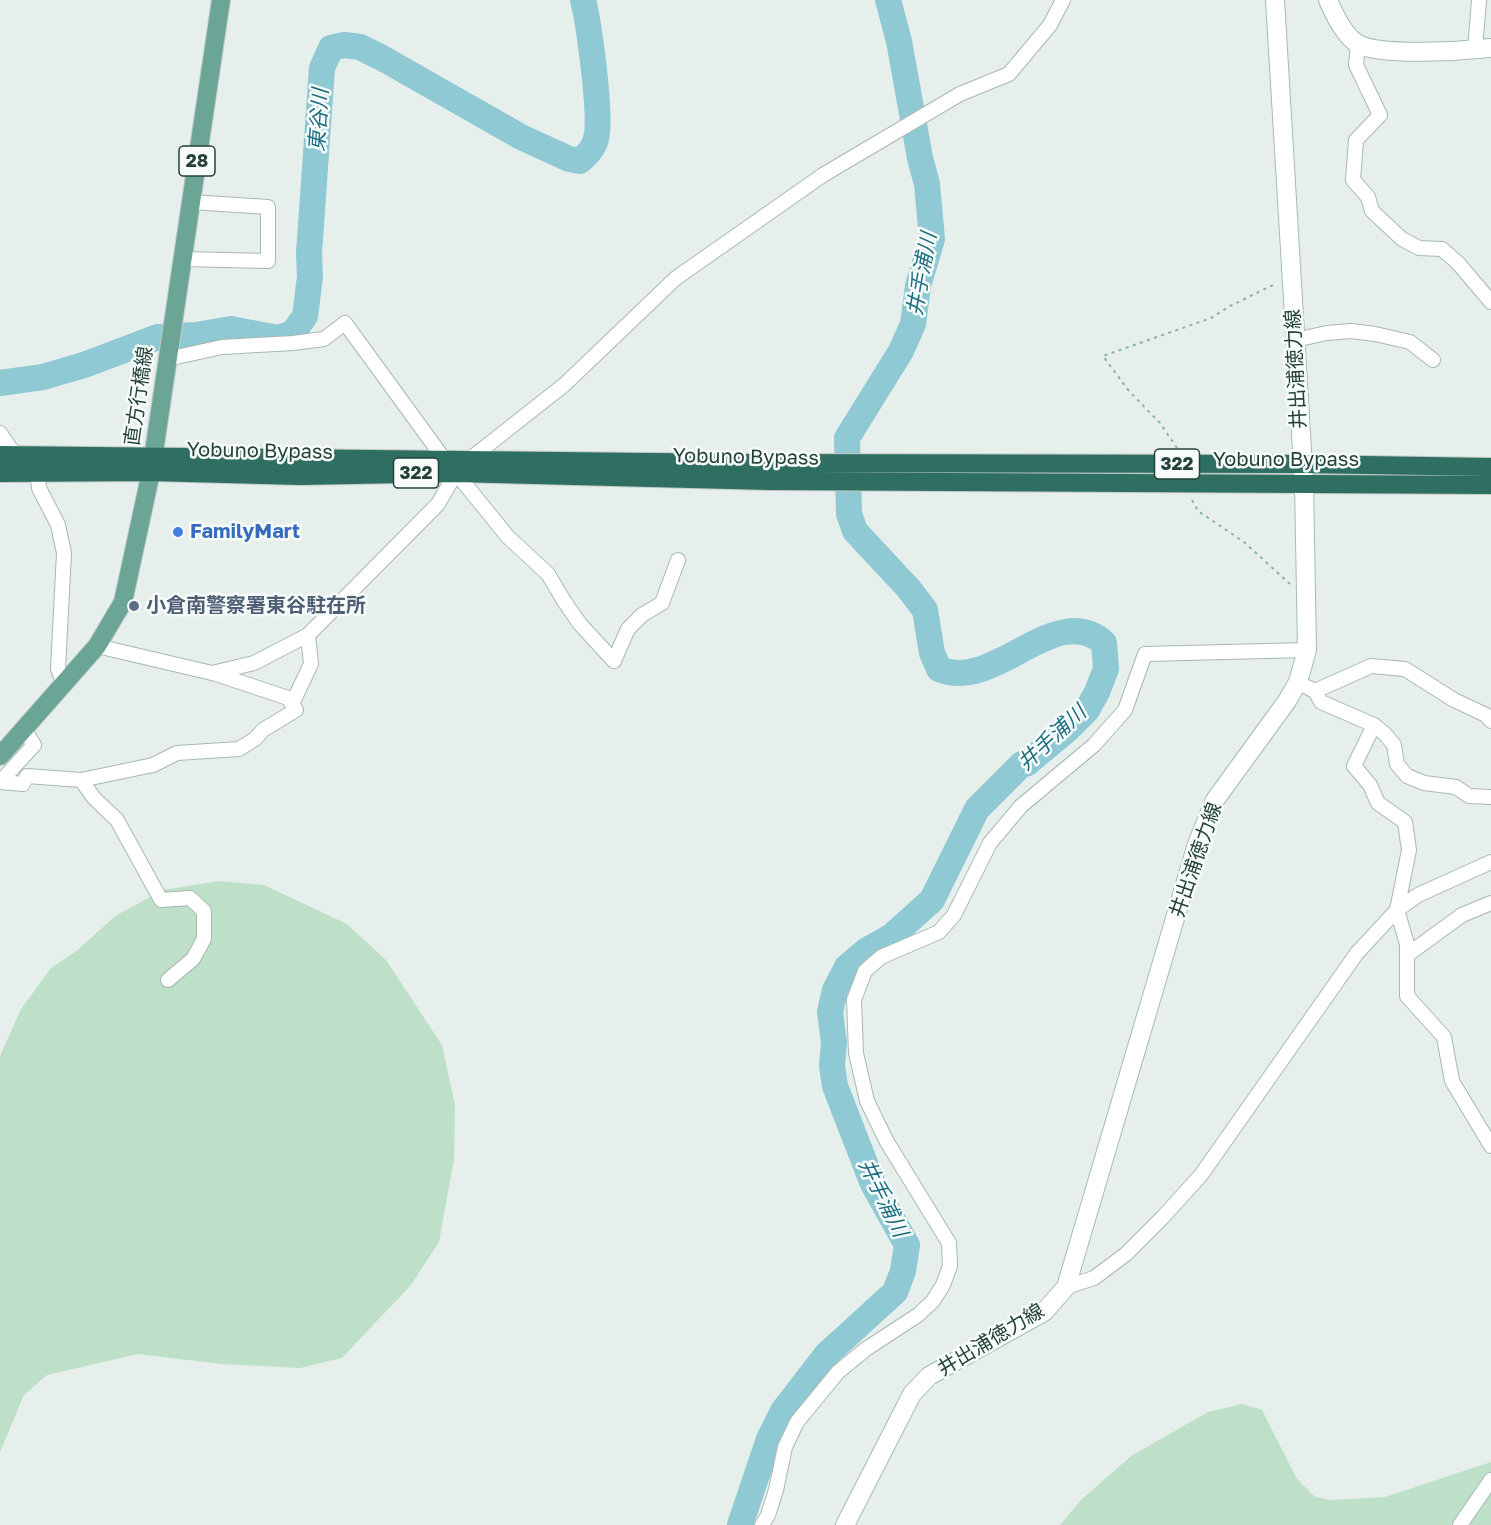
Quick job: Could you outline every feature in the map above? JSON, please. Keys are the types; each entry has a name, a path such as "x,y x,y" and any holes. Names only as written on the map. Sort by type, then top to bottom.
{"highway":[{"name":"Yobuno Bypass","path":"8,455 300,476 450,466 641,478 830,472 1303,473 1491,467"},
{"name":"Yobuno Bypass","path":"450,466 470,459 830,472"},
{"name":"Yobuno Bypass","path":"0,472 37,472 152,464"},
{"name":"Yobuno Bypass","path":"1303,473 1491,485"}],"main road":[{"name":"直方行橋線","path":"0,756 97,646 123,602 152,464 221,0"},
{"name":"井出浦徳力線","path":"845,1525 912,1394 929,1376 1044,1312 1066,1287 1197,844 1215,800 1287,701 1298,682 1307,650 1303,473 1275,0"},
{"path":"1328,0 1338,23 1358,45 1385,51 1483,49"}],"street":[{"path":"470,459 564,385 676,278 823,175 960,94 1009,74 1050,25 1063,0"},
{"path":"1479,0 1483,49"},
{"path":"1358,45 1356,65 1380,115 1356,140 1353,180 1368,196 1372,211 1402,239 1419,248 1442,249 1458,263 1491,302"},
{"path":"182,259 268,261 268,207 191,202"},
{"path":"167,359 222,347 324,339 345,323 450,466 508,537 548,574 580,624 614,661 628,629 642,615 662,603 678,560"},
{"path":"1295,340 1327,333 1351,331 1375,333 1410,342 1433,360"},
{"path":"0,433 8,455"},
{"path":"212,673 254,663 308,635 438,504 450,466"},
{"path":"37,472 39,488 58,525 64,553 58,669 64,684"},
{"path":"292,704 311,664 308,635"},
{"path":"24,729 34,745 0,782 23,784 27,776 81,780 153,765 177,753 239,749 255,739 263,730 296,710 288,698 212,673 97,646"},
{"path":"762,1525 768,1515 776,1490 785,1447 797,1422 838,1372 866,1349 918,1315 933,1301 943,1285 950,1266 949,1243 887,1142 867,1101 856,1053 854,1000 865,971 881,957 939,932 954,915 990,843 1021,806 1094,745 1125,710 1145,654 1307,650"},
{"path":"1315,691 1371,666 1405,669 1454,700 1486,715 1491,721"},
{"path":"1298,682 1315,691 1321,702 1374,725 1394,745 1397,764 1407,776 1425,783 1456,787 1469,796 1491,797"},
{"path":"1374,725 1354,766 1370,784 1377,803 1405,822 1409,850 1396,910 1407,944 1407,996 1444,1037 1452,1081 1491,1146"},
{"path":"81,780 94,798 117,820 160,900 190,898 204,911 204,939 192,959 168,980"},
{"path":"1066,1287 1094,1278 1125,1254 1201,1175 1357,953 1396,910 1419,895 1491,862"},
{"path":"1407,956 1462,915 1491,903"},
{"path":"1460,1525 1491,1480"}],"path":[{"path":"1291,278 1230,306 1212,318 1103,356 1129,391 1160,423 1184,473 1198,511 1244,542 1306,600"}],"green space":[{"path":"219,881 264,885 347,924 386,960 442,1045 455,1105 454,1160 439,1242 411,1285 342,1358 300,1368 221,1364 138,1354 47,1375 24,1395 0,1452 0,1056 21,1009 51,968 79,949 115,916 163,890"},
{"path":"1242,1404 1262,1410 1297,1479 1315,1497 1331,1500 1385,1497 1491,1462 1491,1525 1060,1525 1082,1499 1131,1456 1208,1412"}],"waterway":[{"name":"東谷川","path":"0,383 43,377 84,365 158,337 196,335 231,329 278,338 293,333 305,316 310,277 309,253 322,68 331,48 344,45 360,47 521,137 569,159 580,161 593,146 597,128 594,70 583,0"},
{"name":"井手浦川","path":"740,1525 769,1439 783,1411 827,1354 895,1292 903,1271 907,1245 873,1184 835,1086 832,1066 834,1042 830,1012 835,990 847,967 867,950 892,936 932,900 977,809 1022,764 1026,764 1067,730 1087,710 1106,669 1104,643 1085,632 1065,632 1045,638 982,669 960,673 939,669 932,653 925,610 909,589 855,531 849,514 847,438 901,351 913,324 918,286 932,239 927,184 920,158 899,41 888,0"}],"place":[{"name":"FamilyMart","path":"178,532"},
{"name":"小倉南警察署東谷駐在所","path":"134,606"}]}
